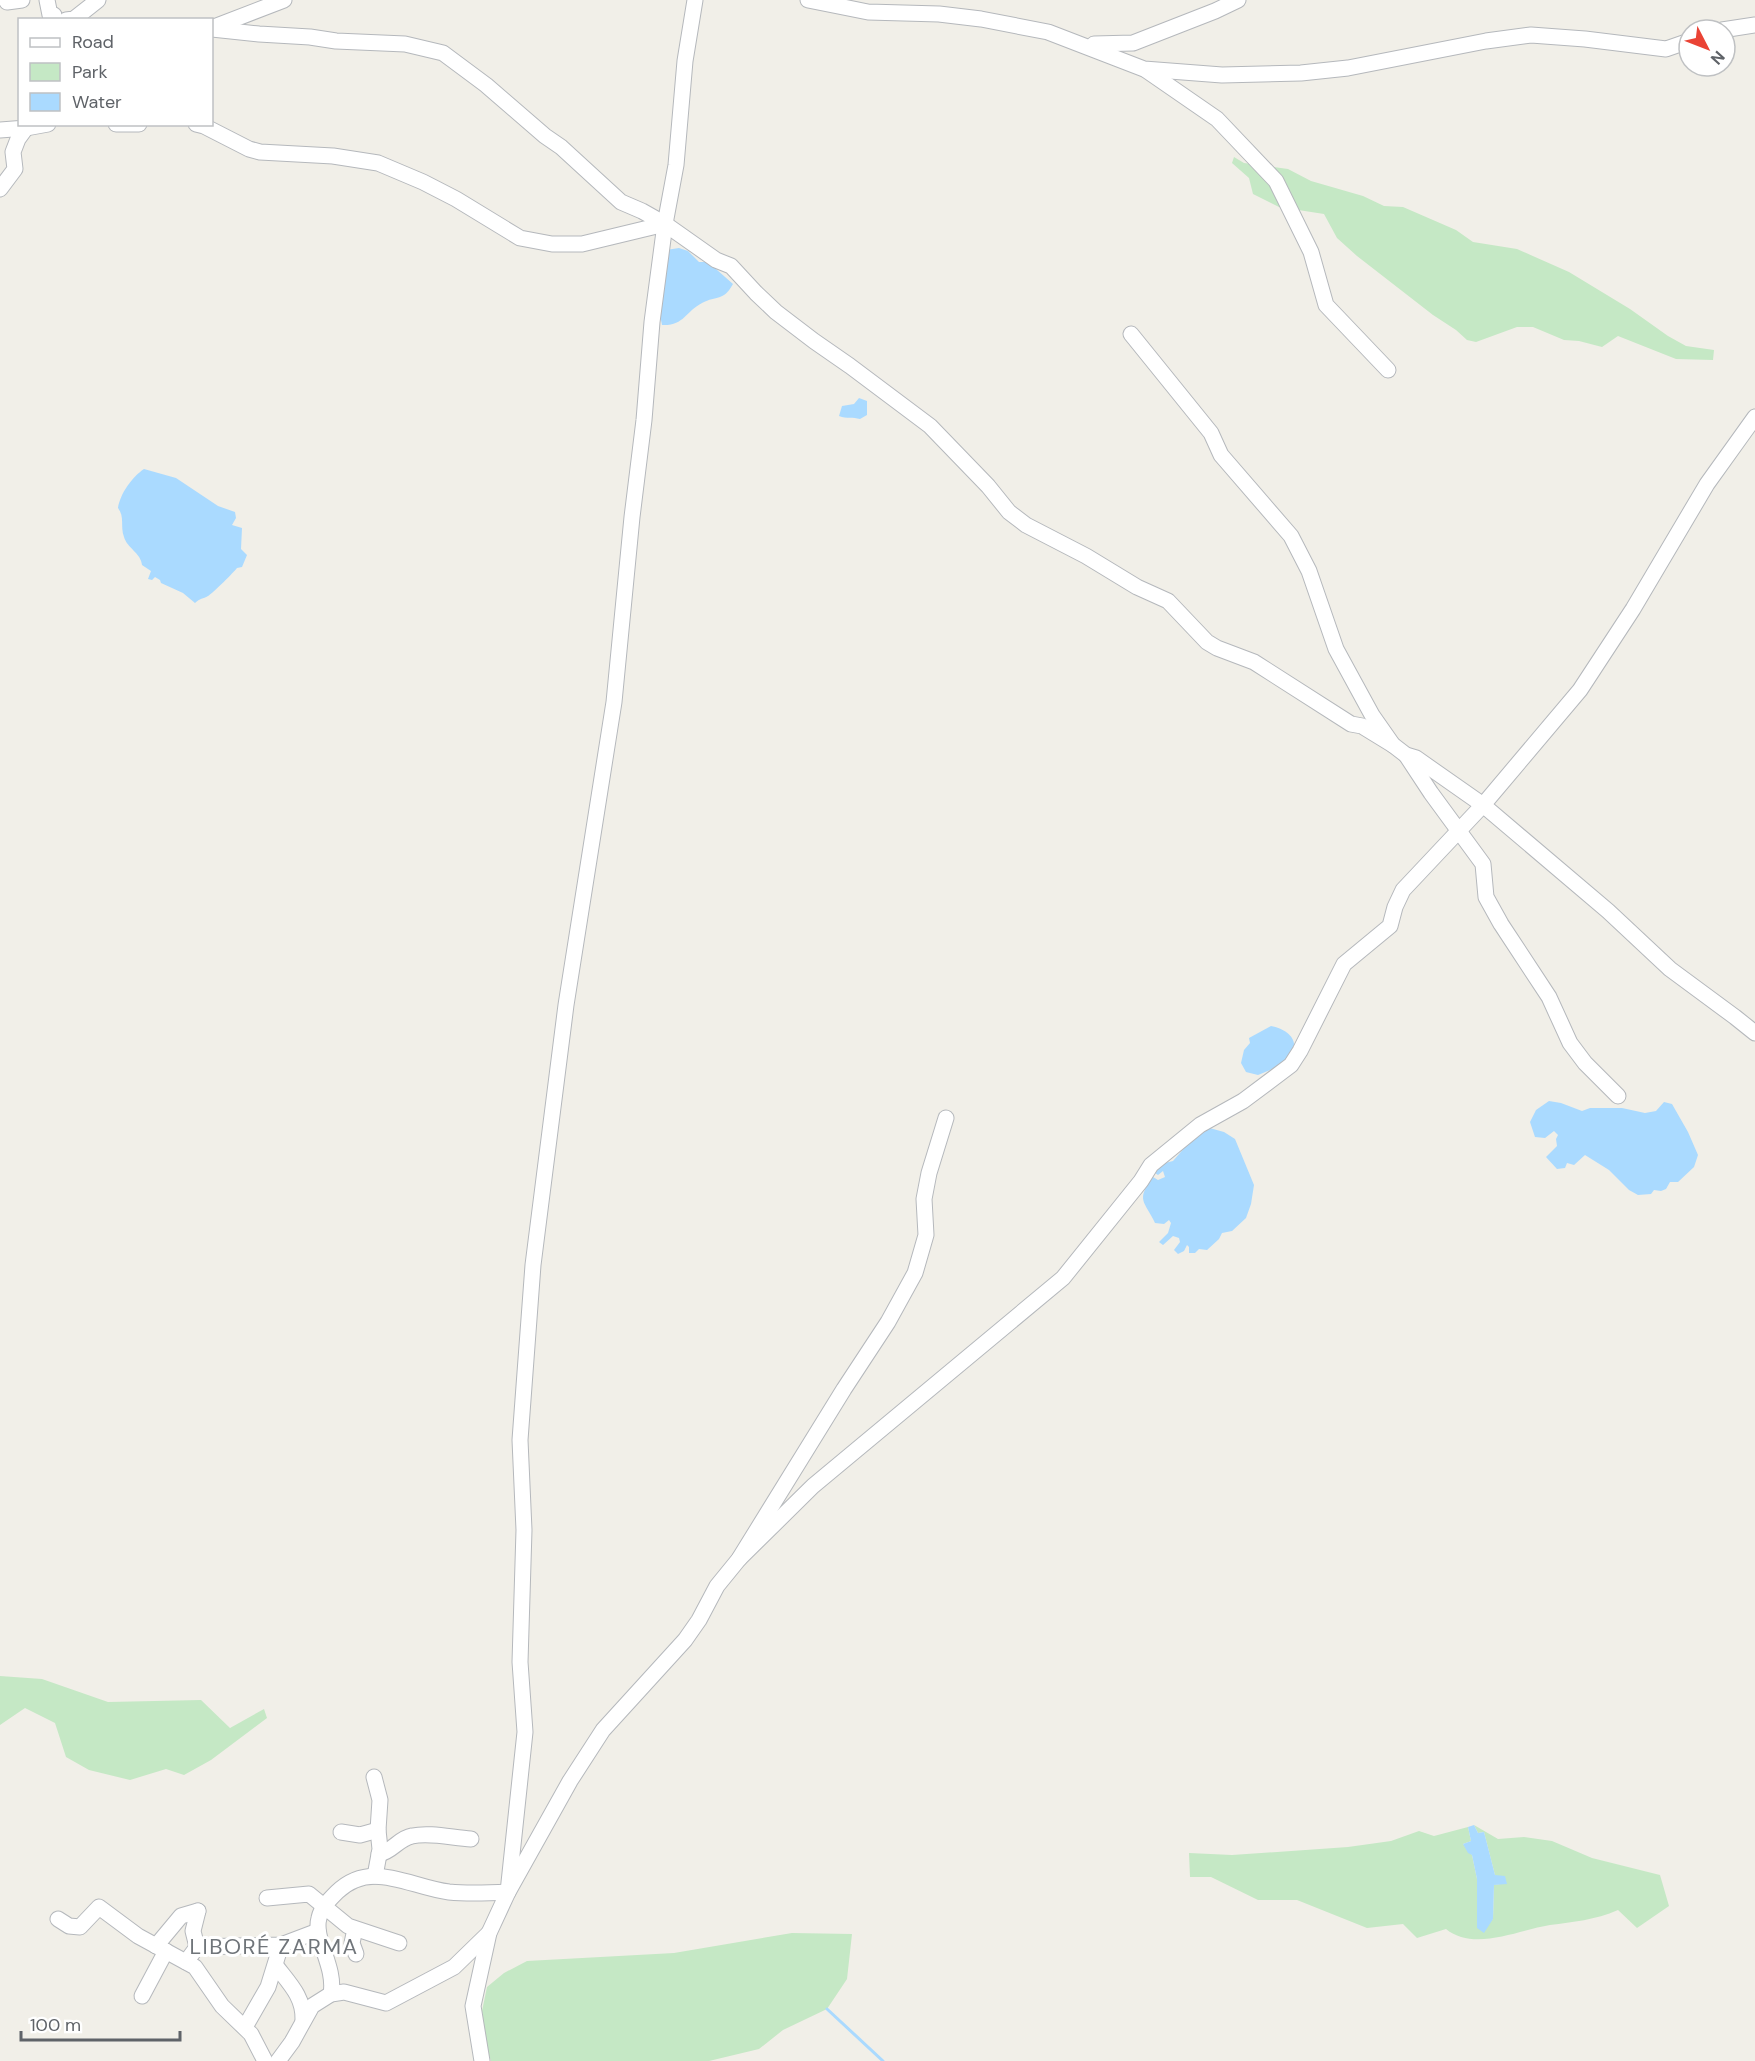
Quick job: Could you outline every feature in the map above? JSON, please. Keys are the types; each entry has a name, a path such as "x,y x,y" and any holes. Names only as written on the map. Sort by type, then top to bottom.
{"street":[{"path":"47,0 50,15 54,15 54,18"},
{"path":"74,18 99,0"},
{"path":"213,29 284,0"},
{"path":"508,1892 525,1732 520,1662 524,1530 520,1440 532,1265 567,1005 614,702 652,322 665,224 676,165 685,61 695,0"},
{"path":"808,0 856,10 880,6 981,19 1048,32 1144,69 1217,119 1276,181 1311,252 1326,305 1388,370"},
{"path":"1081,43 1112,45 1133,43 1238,0"},
{"path":"1737,28 1755,25"},
{"path":"213,29 336,41 405,44 443,53 561,147 621,202 665,224 716,260 731,266 776,312 930,426 988,486 1009,512 1026,525 1086,556 1137,587 1168,601 1207,642 1254,662 1342,719 1362,726 1393,745 1406,755 1483,864 1486,897 1549,997 1570,1043 1585,1063 1618,1096"},
{"path":"1144,69 1222,75 1301,73 1348,68 1486,41 1531,35 1666,49 1677,45"},
{"path":"0,130 31,126"},
{"path":"0,189 15,169 7,148 31,126"},
{"path":"204,126 249,149 260,152 333,156 378,163 456,199 520,238 552,244 582,244 665,224"},
{"path":"1131,334 1211,433 1221,455 1291,536 1309,572 1336,649 1372,715 1393,745"},
{"path":"739,1559 813,1486 1063,1278 1141,1181 1151,1165 1200,1125 1243,1101 1291,1065 1344,964 1390,926 1395,907 1403,891 1483,805 1580,690 1633,609 1707,484 1755,417"},
{"path":"1350,738 1362,726"},
{"path":"1406,755 1416,758 1483,805 1608,910 1670,969 1755,1033"},
{"path":"482,2061 473,2006 489,1933 508,1892 570,1781 603,1730 686,1640 717,1587 739,1559 837,1399 888,1322 915,1273 926,1235 924,1199 929,1173 946,1118"},
{"path":"374,1777 380,1800 379,1854 375,1876"},
{"path":"341,1832 360,1835 378,1830"},
{"path":"379,1854 387,1853 394,1844 412,1836 471,1839"},
{"path":"331,1994 333,1980 318,1931 319,1919 324,1906 348,1883 360,1877 375,1876 449,1892 508,1892"},
{"path":"267,1898 309,1894 348,1926 399,1943"},
{"path":"58,1919 69,1926 80,1927 99,1907 138,1936 186,1962 199,1971 222,2006 251,2034 265,2061"},
{"path":"142,1996 161,1949 181,1916 198,1911 193,1931 197,1947"},
{"path":"355,1929 352,1943 356,1953"},
{"path":"197,1947 281,1945 318,1931"},
{"path":"278,2061 292,2042 312,2006 331,1994 344,1992 386,2003 454,1967 489,1933"},
{"path":"245,2027 268,1987 281,1945"},
{"path":"186,1962 197,1947"},
{"path":"276,1965 300,1999 304,2008 303,2020"}],"green space":[{"path":"1234,157 1244,163 1288,169 1311,181 1363,196 1384,206 1403,207 1456,230 1473,242 1517,249 1569,272 1686,346 1714,350 1713,360 1676,359 1618,336 1602,347 1564,340 1533,327 1517,327 1476,342 1467,340 1357,256 1337,238 1324,214 1279,207 1253,194 1249,178 1232,163"},
{"path":"0,1676 42,1679 108,1702 201,1700 230,1728 264,1709 267,1718 211,1760 184,1775 166,1769 130,1780 89,1770 66,1757 55,1723 25,1708 0,1725"},
{"path":"1474,1825 1498,1839 1524,1837 1552,1841 1592,1858 1660,1875 1669,1906 1637,1928 1618,1910 1576,1922 1483,1939 1457,1936 1446,1929 1417,1938 1403,1924 1367,1928 1297,1900 1258,1900 1211,1877 1190,1877 1189,1853 1232,1855 1348,1847 1391,1841 1419,1831 1434,1836 1468,1827 1471,1841 1463,1844 1472,1855 1477,1879 1477,1928 1493,1919 1494,1885 1506,1883 1495,1875 1484,1832 1478,1833"},
{"path":"792,1933 852,1934 847,1979 827,2009 783,2030 759,2049 709,2061 491,2061 486,2047 482,2011 487,1987 504,1973 527,1961 674,1953"}],"water":[{"path":"679,248 688,251 699,262 708,262 733,284 723,296 702,303 680,321 662,325 659,310 666,250"},
{"path":"859,398 867,401 867,415 860,419 839,416 842,406 854,404"},
{"path":"144,469 176,478 218,506 235,512 236,518 232,525 242,528 241,549 247,555 242,567 237,568 210,594 195,603 183,593 161,583 155,577 152,580 148,579 151,571 142,565 139,557 124,537 119,503 127,486"},
{"path":"1271,1026 1283,1030 1292,1037 1294,1047 1292,1053 1282,1064 1258,1075 1246,1072 1241,1063 1244,1050 1250,1043 1249,1038"},
{"path":"1549,1101 1582,1111 1590,1108 1622,1108 1645,1113 1656,1111 1664,1102 1672,1104 1698,1155 1694,1167 1678,1182 1670,1182 1666,1189 1638,1195 1629,1190 1609,1170 1585,1155 1574,1165 1567,1163 1565,1168 1557,1169 1546,1157 1557,1146 1558,1135 1554,1131 1545,1138 1535,1137 1530,1122 1536,1110"},
{"path":"1206,1127 1224,1132 1235,1139 1254,1185 1251,1204 1246,1218 1232,1231 1222,1233 1207,1250 1199,1249 1195,1253 1189,1253 1187,1245 1184,1251 1178,1254 1174,1250 1180,1242 1179,1238 1173,1236 1163,1245 1159,1242 1168,1233 1171,1223 1169,1220 1164,1224 1155,1223 1145,1205 1144,1191 1153,1177 1158,1180 1165,1177 1163,1171 1158,1175 1152,1171 1157,1165 1173,1161 1191,1138"},
{"path":"1474,1825 1478,1833 1484,1832 1495,1875 1505,1876 1507,1884 1494,1885 1493,1919 1484,1933 1477,1928 1477,1879 1472,1855 1468,1853 1463,1844 1471,1841 1468,1827"}],"waterway":[{"path":"827,2009 883,2061"}],"district":[{"name":"LIBORÉ ZARMA","path":"274,1946"}]}
